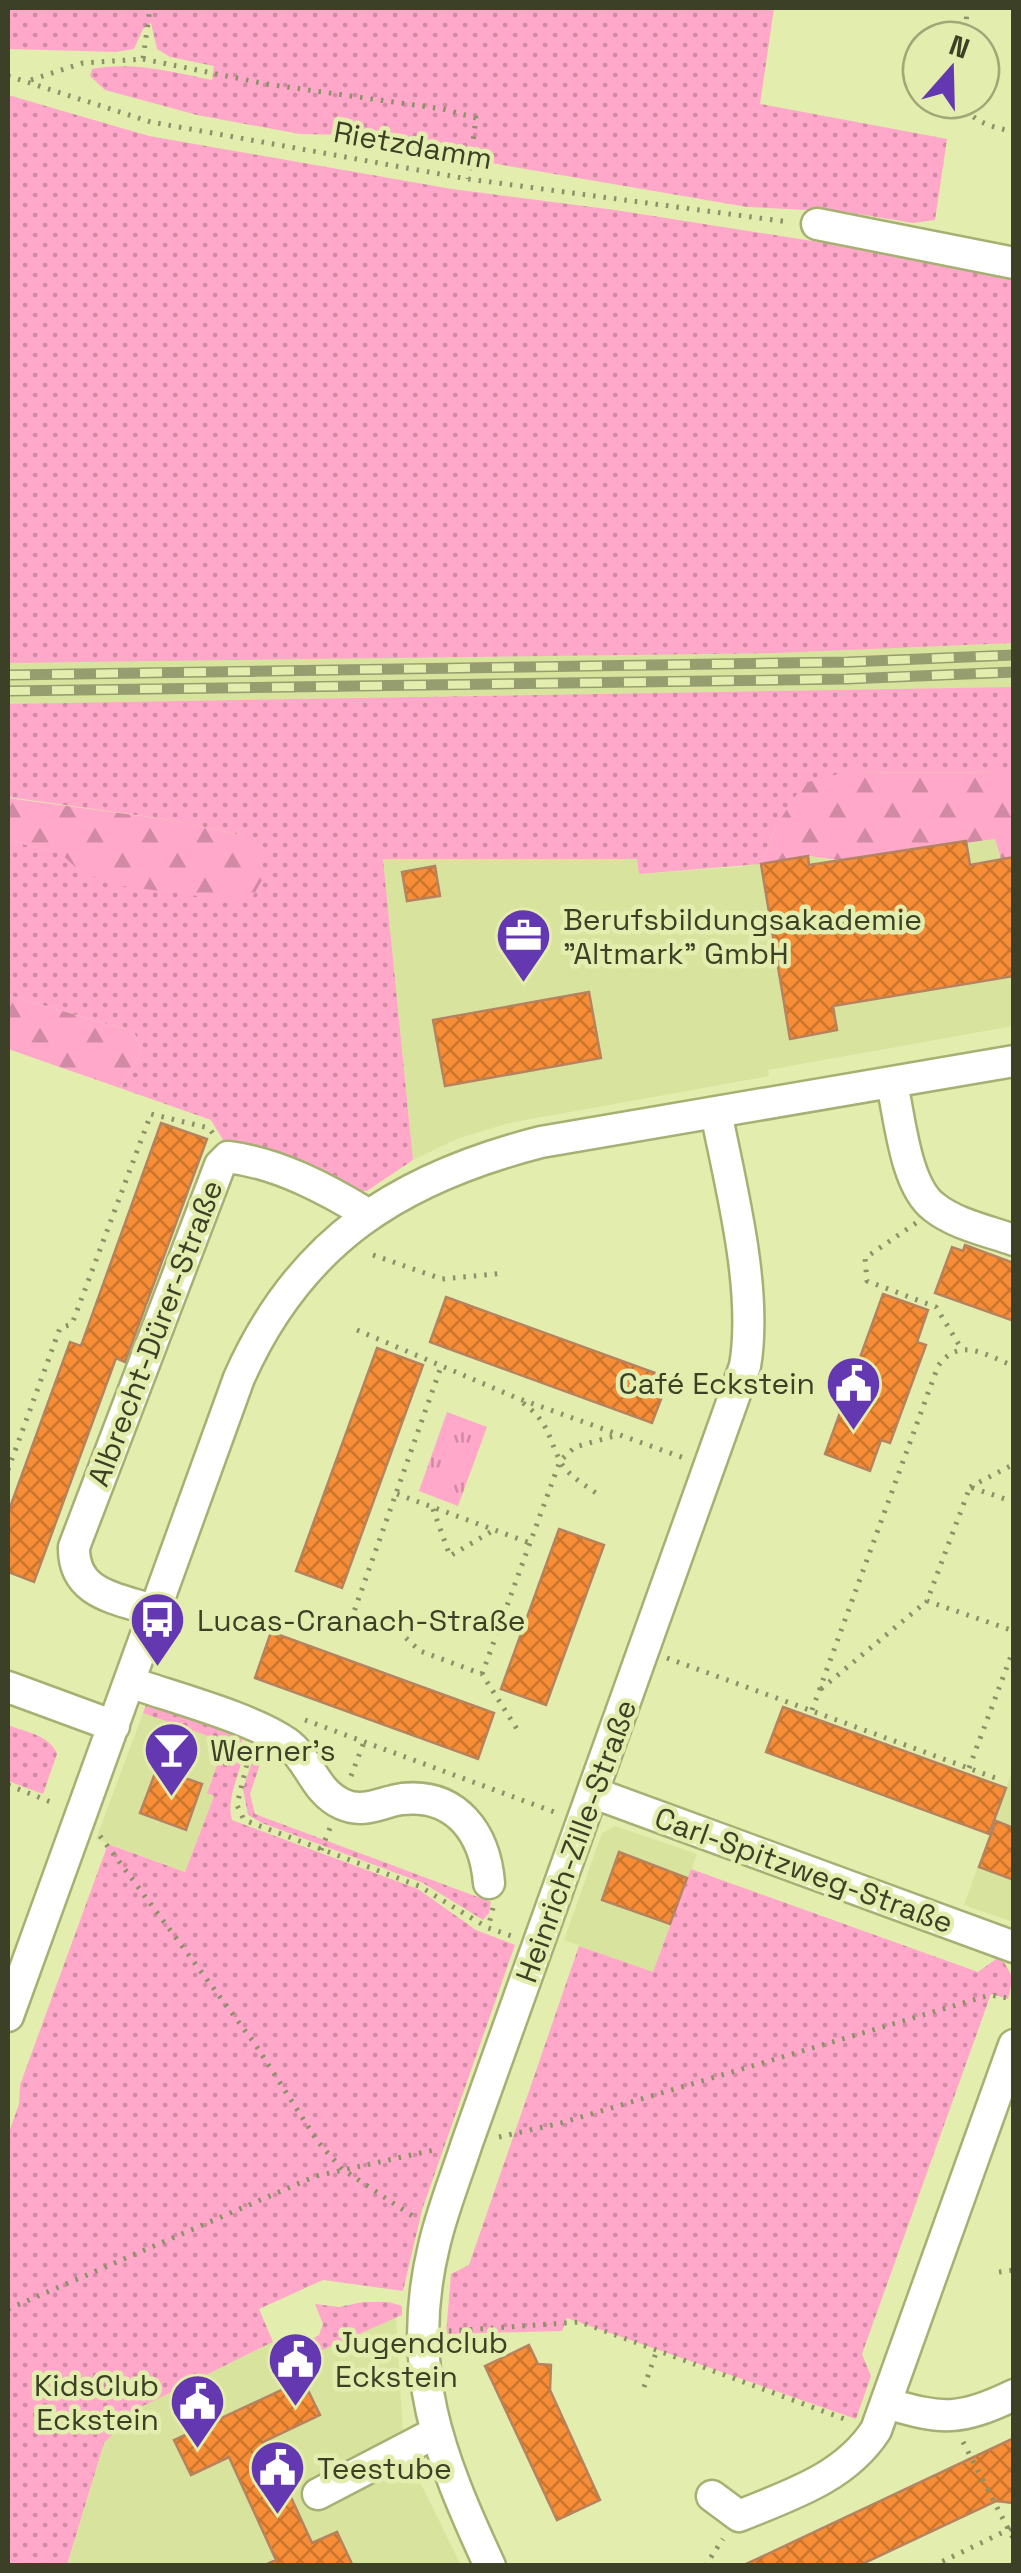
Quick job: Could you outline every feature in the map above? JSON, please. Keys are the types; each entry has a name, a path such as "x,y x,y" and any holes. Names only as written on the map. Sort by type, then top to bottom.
{"street":[{"path":"817,224 1014,263"},
{"path":"8,2016 254,1344 301,1277 326,1249 427,1180 497,1153 1014,1061"},
{"path":"892,1084 910,1168 919,1191 934,1208 1014,1240"},
{"name":"Heinrich-Zille-Straße","path":"490,2566 452,2483 435,2433 423,2366 424,2300 437,2233 734,1402 749,1343 744,1268 716,1112"},
{"name":"Albrecht-Dürer-Straße","path":"155,1611 88,1587 74,1563 74,1547 213,1178 228,1158 245,1159 322,1188 369,1216"},
{"path":"129,1682 257,1728 290,1745 324,1792 348,1807 367,1808 416,1799 452,1810 472,1827 482,1844 489,1883"},
{"path":"8,1686 114,1726"},
{"name":"Carl-Spitzweg-Straße","path":"594,1793 1014,1947"},
{"path":"712,2496 739,2516 806,2488 848,2464 863,2450 881,2417 1014,2045"},
{"path":"881,2417 950,2417 971,2413 1014,2395"},
{"path":"318,2494 435,2433"}],"path":[{"path":"143,59 150,8"},
{"path":"28,81 83,63 143,59 266,84 443,109 476,118 468,179"},
{"name":"Rietzdamm","path":"8,76 151,122 468,179 817,224"},
{"path":"977,120 1014,132"},
{"path":"8,1470 60,1328 72,1324 150,1114 209,1128 228,1158"},
{"path":"959,1220 945,1228 922,1219 864,1258 867,1281 936,1307 961,1348"},
{"path":"372,1254 442,1280 506,1273"},
{"path":"356,1330 517,1398 711,1467"},
{"path":"812,1710 938,1366 947,1353 961,1348 1014,1366"},
{"path":"351,1620 442,1364"},
{"path":"517,1398 547,1426 560,1462 596,1493"},
{"path":"482,1674 560,1462 575,1447 620,1435"},
{"path":"819,1691 926,1602 970,1487 1014,1464"},
{"path":"970,1487 1014,1502"},
{"path":"397,1494 530,1543"},
{"path":"432,1507 450,1556 494,1530"},
{"path":"926,1602 1014,1631"},
{"path":"406,1638 420,1650 482,1674 517,1729"},
{"path":"970,1768 1014,1648"},
{"path":"646,1650 1001,1780"},
{"path":"298,1718 582,1823"},
{"path":"257,1728 238,1790 236,1805 244,1820 419,1886 488,1928 538,1945"},
{"path":"8,1786 80,1812 111,1848 255,2044 318,2142 342,2169 437,2233"},
{"path":"488,1928 496,1891 489,1883"},
{"path":"8,2309 316,2176 562,2123 990,1995 1014,1999"},
{"path":"999,2272 1014,2270"},
{"path":"424,2332 580,2322 657,2350 881,2417"},
{"path":"644,2387 657,2350"},
{"path":"950,2417 1014,2540"},
{"path":"932,2566 1011,2528"}],"shaded area":[{"path":"1013,634 1014,698 8,715 8,654"},
{"path":"995,839 1001,859 1013,857 1013,1026 768,1070 769,1076 509,1123 459,1138 413,1160 383,859 638,859 640,874 738,867 808,856 840,860"},
{"path":"143,1713 225,1741 207,1792 214,1796 185,1872 96,1839"},
{"path":"1013,1768 1013,1922 964,1905"},
{"path":"615,1826 697,1854 653,1973 564,1940 602,1833"},
{"path":"396,2316 403,2434 415,2472 461,2565 67,2566 104,2443 141,2407 273,2342 279,2354 300,2347 309,2355"}],"green space":[{"path":"8,8 774,8 760,104 947,139 935,220 913,223 846,212 747,207 347,135 300,134 197,115 105,90 90,76 92,69 122,66 212,80 214,66 170,57 157,49 151,23 143,29 134,49 8,49"},
{"path":"8,95 149,136 452,189 882,252 1013,279 1013,643 777,653 8,663"},
{"path":"1013,687 1013,772 842,773 776,826 761,864 639,874 637,859 383,859 413,1160 367,1191 352,1191 226,1145 211,1120 120,1088 142,1051 134,1032 8,995 8,840 62,854 81,872 241,835 171,820 8,797 8,704"},
{"path":"1013,772 1013,857 1001,859 995,839 840,860 808,856 761,864 776,826 804,783 842,773"},
{"path":"8,798 171,820 241,835 262,857 262,880 249,903 123,886 81,872 61,854 8,840"},
{"path":"8,995 134,1032 142,1051 120,1088 8,1049"},
{"path":"447,1412 487,1427 458,1506 419,1491"},
{"path":"148,1699 241,1735 242,1757 231,1799 232,1820 418,1889 476,1930 515,1945 422,2210 403,2291 323,2280 259,2309 273,2342 141,2407 104,2443 67,2565 8,2566 8,2135 19,2104 20,2085 108,1844 185,1872 214,1796 207,1793 225,1742 143,1713"},
{"path":"8,1725 43,1738 54,1748 57,1754 43,1794 8,1781"},
{"path":"260,1737 268,1740 250,1794 255,1814 491,1902 489,1913 483,1920 423,1883 248,1815 243,1789"},
{"path":"691,1869 978,1972 996,1959 1004,1962 1013,1978 1008,1999 991,1994 862,2354 871,2376 856,2419 567,2318 562,2331 446,2334 451,2274 469,2265 579,1946 653,1972"},
{"path":"363,2302 402,2306 402,2315 309,2356 300,2347 319,2335 323,2324 315,2304 339,2307"}],"building":[{"path":"966,841 970,865 1014,857 1014,976 833,1006 837,1030 790,1039 761,864 808,856 809,865"},
{"path":"435,866 440,896 407,901 402,872"},
{"path":"589,992 601,1058 445,1086 433,1020"},
{"path":"161,1123 207,1139 125,1362 116,1358 34,1582 8,1572 8,1513 70,1342 81,1346"},
{"path":"965,1245 1014,1263 1014,1321 935,1293 952,1247 963,1251"},
{"path":"883,1294 928,1310 917,1342 926,1345 890,1443 881,1440 870,1471 825,1454"},
{"path":"446,1297 669,1378 652,1423 430,1342"},
{"path":"377,1348 423,1365 342,1588 296,1571"},
{"path":"559,1529 604,1545 546,1705 501,1689"},
{"path":"271,1632 494,1713 478,1759 255,1678"},
{"path":"783,1707 1006,1788 989,1834 766,1752"},
{"name":"Werner's","path":"157,1768 202,1784 186,1830 140,1813"},
{"path":"996,1821 1014,1828 1014,1880 979,1867"},
{"path":"619,1852 687,1878 670,1924 602,1900"},
{"path":"529,2345 538,2364 551,2365 550,2390 600,2500 557,2520 485,2366"},
{"path":"303,2380 320,2415 265,2441 312,2543 337,2532 353,2566 263,2566 276,2560 229,2457 191,2475 174,2440"},
{"path":"1014,2438 1014,2503 996,2501 858,2566 742,2566"}],"railway":[{"path":"8,675 848,662 1014,655"},
{"path":"8,691 847,679 1014,672"}],"place":[{"name":"Berufsbildungsakademie \"Altmark\" GmbH","path":"524,985"},
{"name":"Café Eckstein","path":"854,1432"},
{"name":"Lucas-Cranach-Straße","path":"158,1669"},
{"name":"Werner's","path":"171,1799"},
{"name":"Jugendclub Eckstein","path":"296,2408"},
{"name":"KidsClub Eckstein","path":"198,2451"},
{"name":"Teestube","path":"278,2517"}]}
